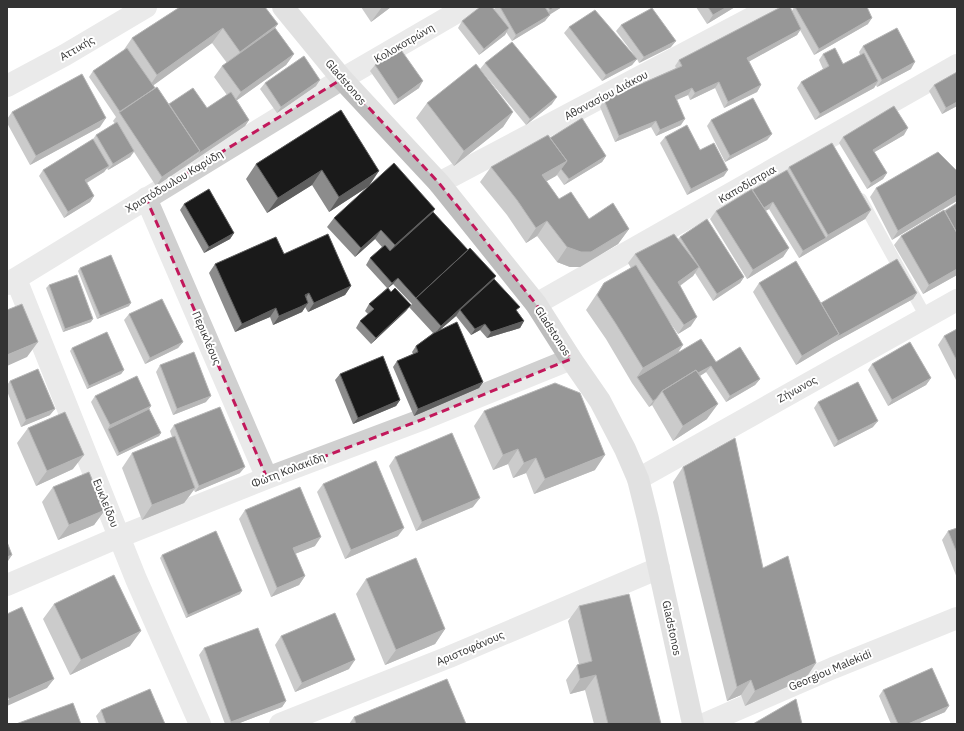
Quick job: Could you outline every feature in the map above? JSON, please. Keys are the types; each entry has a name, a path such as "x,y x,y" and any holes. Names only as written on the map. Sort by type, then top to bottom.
{"main road":[{"name":"Gladstonos","path":"283,7 342,79 439,183 536,304 600,401 625,449 638,479 693,724"}],"street":[{"name":"Αττικής","path":"7,86 65,55 146,7"},
{"name":"Κολοκοτρώνη","path":"342,79 466,7"},
{"name":"Αθανασίου Διάκου","path":"439,183 772,7"},
{"name":"Καποδίστρια","path":"536,304 830,141 957,65"},
{"name":"Χριστόδουλου Καρύδη","path":"12,282 146,198 342,79"},
{"name":"Περικλέους","path":"146,198 267,478"},
{"name":"Ευκλείδου","path":"12,282 136,579 200,724"},
{"name":"Ζήνωνος","path":"638,479 957,300"},
{"name":"Φώτη Κολακίδη","path":"7,586 119,537 267,478 422,420 571,359"},
{"name":"Αριστοφάνους","path":"280,724 449,657 659,568"},
{"name":"Georgiou Malekidi","path":"704,724 833,668 957,618"}],"lane":[{"path":"855,186 926,317"}],"highlighted area":[{"path":"342,79 439,183 536,304 571,359 421,420 267,478 146,198"}],"building":[{"path":"180,7 265,7 278,24 240,52 223,28 157,75 132,38"},
{"path":"480,7 492,7 509,28 484,49 462,21"},
{"path":"500,7 545,7 550,15 516,35"},
{"path":"548,7 556,7 550,10"},
{"path":"708,7 727,7 713,15"},
{"path":"781,7 790,7 801,29 747,58 761,85 728,102 719,82 695,93 692,88 675,96 685,119 660,130 656,121 619,136 604,100 682,66 679,60"},
{"path":"795,7 867,7 872,18 819,49"},
{"path":"652,8 676,41 644,57 621,25"},
{"path":"595,10 637,59 606,75 569,27"},
{"path":"275,28 294,54 241,92 222,66"},
{"path":"897,28 915,62 882,80 863,46"},
{"path":"512,42 557,97 530,119 485,63"},
{"path":"399,47 423,81 398,99 375,65"},
{"path":"127,48 155,88 120,112 93,71"},
{"path":"835,48 843,64 864,53 878,81 820,114 801,82 829,66 823,54"},
{"path":"304,56 320,80 281,107 265,83"},
{"path":"476,64 513,112 464,151 427,103"},
{"path":"957,72 957,102 946,108 934,85"},
{"path":"82,74 106,118 36,156 12,112"},
{"path":"157,87 200,151 162,177 119,112"},
{"path":"193,88 207,108 231,92 249,120 198,154 200,151 169,104"},
{"path":"753,98 772,134 730,156 711,120"},
{"path":"894,106 908,128 873,150 887,173 871,183 843,137"},
{"path":"341,110 379,171 339,197 322,170 278,198 256,164"},
{"path":"582,118 606,156 569,179 561,169 567,161 550,138"},
{"path":"117,122 134,151 113,164 96,135"},
{"path":"687,125 700,150 714,143 728,170 691,189 665,137"},
{"path":"548,135 567,161 542,175 559,199 571,192 589,219 613,203 629,229 591,252 581,252 567,247 547,221 536,228 517,200 491,167"},
{"path":"93,139 109,166 85,180 94,196 68,212 43,170"},
{"path":"832,143 871,210 828,235 789,167"},
{"path":"938,152 957,171 957,195 898,231 876,188"},
{"path":"394,163 435,209 395,245 381,230 361,248 334,218"},
{"path":"787,170 826,238 803,251 773,202 764,208 752,190"},
{"path":"209,189 234,233 209,247 184,204"},
{"path":"752,189 789,248 753,270 716,211"},
{"path":"957,203 957,233 945,211"},
{"path":"944,210 957,233 957,269 929,285 901,236"},
{"path":"433,212 468,250 416,298 398,278 392,283 370,258 385,245 390,251"},
{"path":"707,219 744,277 717,294 680,237"},
{"path":"328,234 351,286 314,303 309,293 305,295 308,303 300,307 279,316 276,308 242,324 215,264 276,237 284,254"},
{"path":"674,234 699,267 678,282 697,317 684,325 635,254"},
{"path":"470,248 496,276 441,326 416,298"},
{"path":"111,255 131,303 100,316 80,268"},
{"path":"897,259 917,293 837,337 839,334 821,303"},
{"path":"796,261 839,334 802,356 759,283"},
{"path":"636,265 683,345 643,368 597,295 604,283"},
{"path":"77,275 93,319 65,329 49,285"},
{"path":"494,279 520,307 516,310 524,321 491,332 485,324 475,329 460,310"},
{"path":"388,288 391,292 395,288 411,305 376,338 360,321 374,309 369,304"},
{"path":"162,299 183,342 150,358 129,314"},
{"path":"22,304 38,342 7,355 7,310"},
{"path":"457,322 483,382 418,409 397,361 418,352 416,346 434,333"},
{"path":"957,329 957,361 944,336"},
{"path":"107,332 124,370 89,386 72,348"},
{"path":"701,339 716,362 740,347 760,379 730,396 711,366 698,373 696,370 662,391 653,401 637,377"},
{"path":"910,342 931,378 892,400 872,364"},
{"path":"194,352 211,396 177,409 160,365"},
{"path":"383,356 400,400 358,418 340,374"},
{"path":"38,369 55,409 26,420 10,381"},
{"path":"696,370 718,404 683,426 662,391"},
{"path":"137,376 151,406 110,425 95,396"},
{"path":"858,382 878,421 838,441 818,402"},
{"path":"555,383 580,393 605,455 545,479 536,458 524,463 518,449 503,455 484,411"},
{"path":"220,407 245,467 199,486 174,425"},
{"path":"149,409 161,433 119,453 108,429"},
{"path":"65,412 84,455 47,471 28,428"},
{"path":"452,433 480,498 422,522 395,457"},
{"path":"175,436 195,488 152,505 132,453"},
{"path":"735,438 763,568 788,556 816,663 755,691 751,680 737,687 683,467"},
{"path":"376,461 404,528 351,550 323,484"},
{"path":"89,472 105,510 69,525 53,487"},
{"path":"300,487 321,537 293,548 305,576 277,588 245,510"},
{"path":"957,528 957,553 948,531"},
{"path":"216,531 242,591 188,615 162,555"},
{"path":"7,542 12,555 7,557"},
{"path":"416,558 445,629 396,650 366,579"},
{"path":"114,575 141,631 81,660 54,604"},
{"path":"629,594 661,724 608,724 596,675 580,679 577,665 592,661 579,606"},
{"path":"22,607 54,679 9,699 7,696 7,614"},
{"path":"335,613 355,660 302,683 281,636"},
{"path":"258,628 286,701 231,722 204,648"},
{"path":"932,668 949,706 908,724 898,724 883,690"},
{"path":"447,679 466,724 356,724 354,717"},
{"path":"150,689 165,724 106,724 101,710"},
{"path":"796,699 802,724 753,724"},
{"path":"73,703 81,724 16,724"}]}
